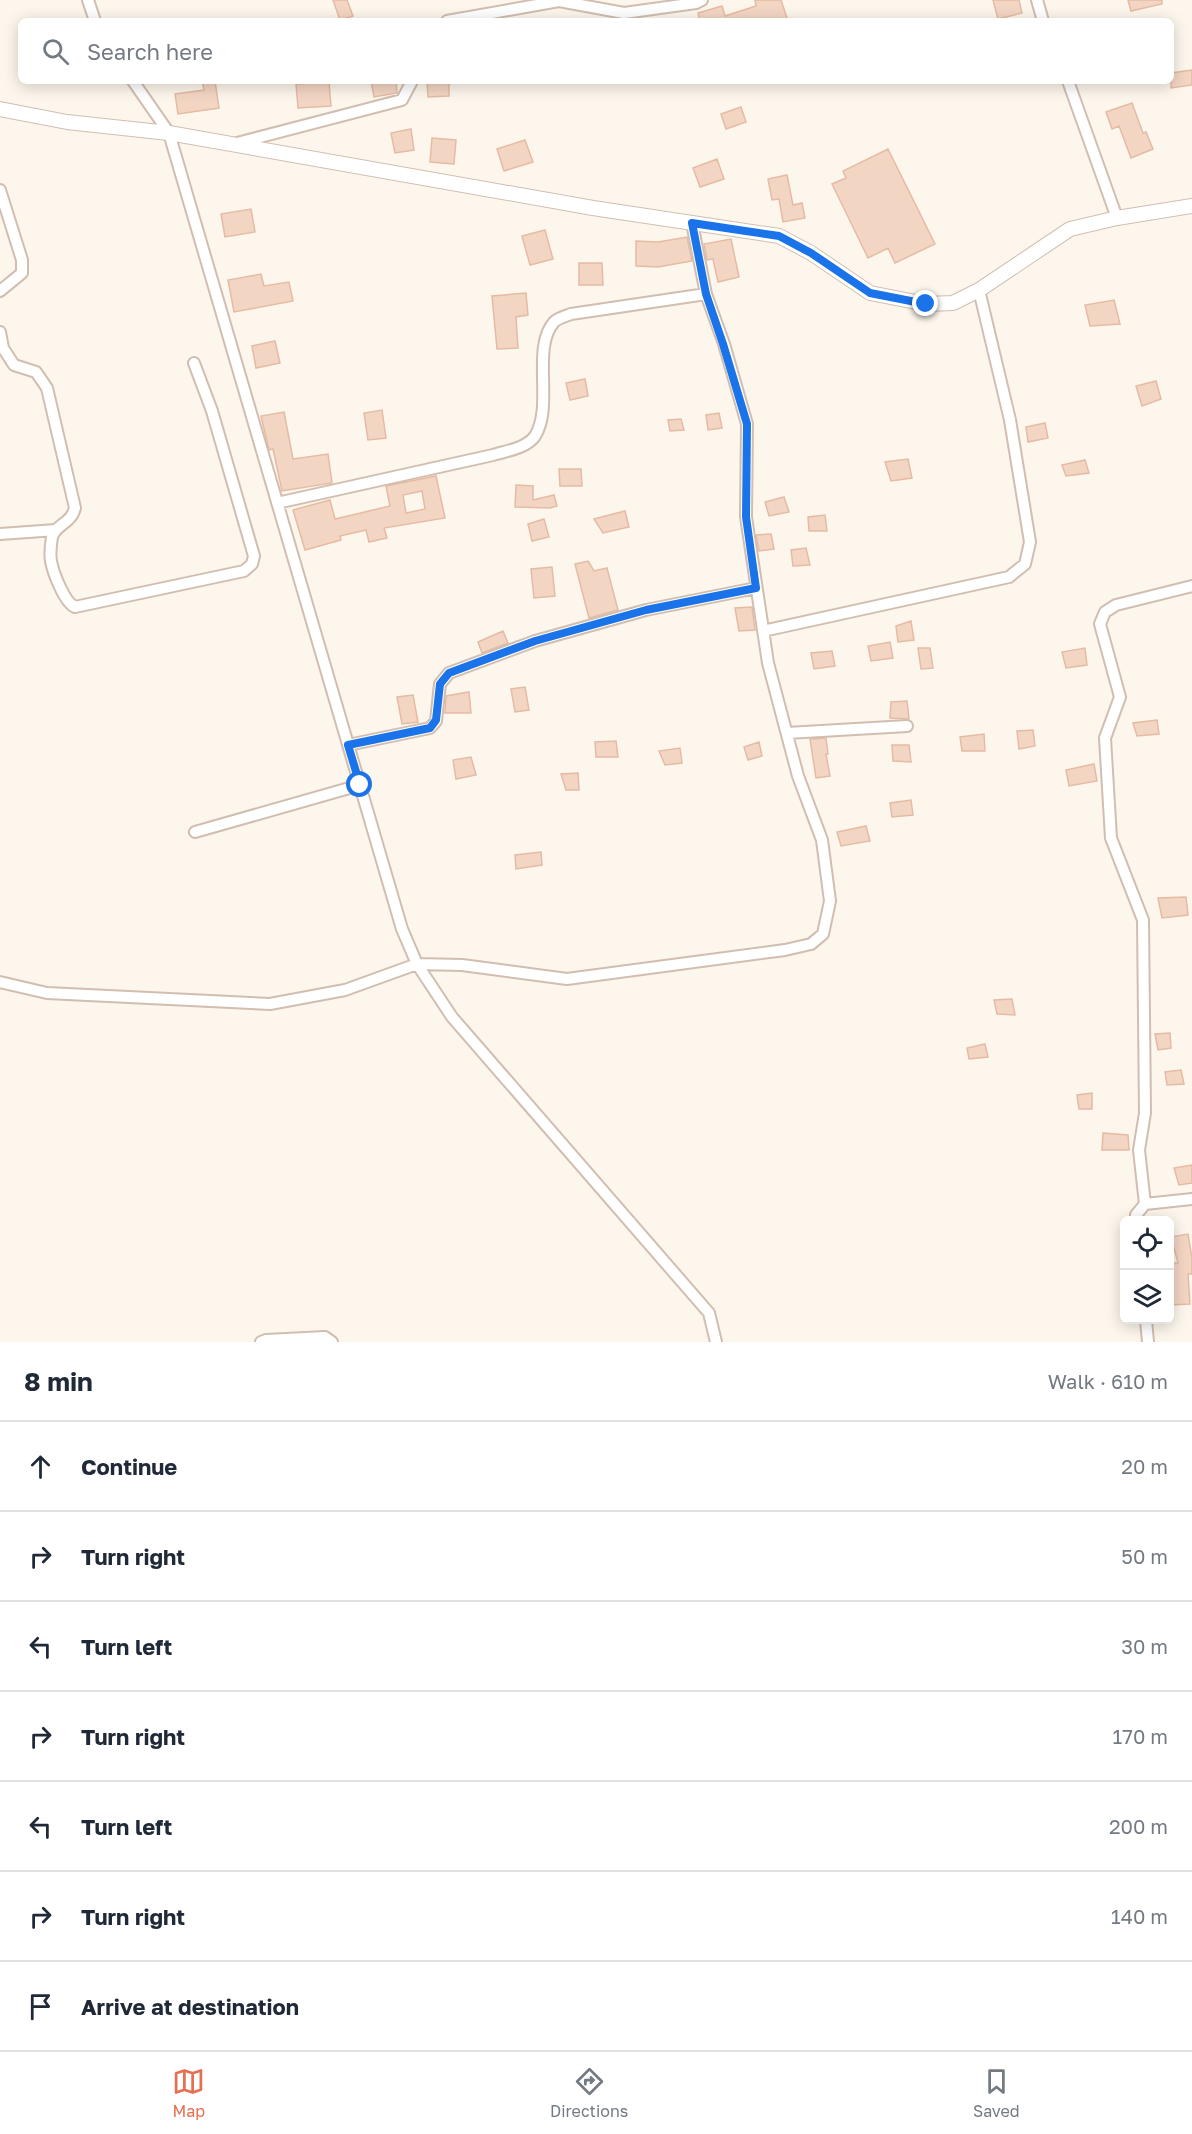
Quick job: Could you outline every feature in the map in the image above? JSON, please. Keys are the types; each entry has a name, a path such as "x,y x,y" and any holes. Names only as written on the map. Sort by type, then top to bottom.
{"street":[{"path":"88,0 94,18"},
{"path":"464,18 559,1 624,13 696,3 702,0"},
{"path":"1037,0 1042,18"},
{"path":"135,84 169,133 402,929 417,964 452,1017 709,1313 716,1342"},
{"path":"231,145 402,100 410,84"},
{"path":"1069,84 1117,218"},
{"path":"0,109 67,122 169,133 581,206 779,236 811,253 870,293 926,304 953,303 979,290 1070,229 1117,218 1192,206"},
{"path":"0,190 22,260 21,273 0,291"},
{"path":"0,982 47,993 270,1004 345,990 417,964 462,965 567,979 785,950 811,944 823,934 830,901 822,840 798,776 768,663 756,588 746,517 747,424 706,294 692,223"},
{"path":"763,631 1009,577 1025,564 1030,542 1010,420 979,290"},
{"path":"277,503 520,447 534,437 542,416 545,343 555,322 571,314 706,294"},
{"path":"0,332 3,348 14,365 36,372 47,388 75,508 73,516 56,530 52,538 51,561 65,598 71,606 75,607 244,571 252,564 254,556 242,512 212,411 194,363"},
{"path":"0,534 56,530"},
{"path":"1145,1204 1139,1150 1145,1113 1143,920 1111,838 1105,738 1120,697 1100,624 1105,612 1116,605 1192,586"},
{"path":"348,745 430,728 436,720 440,684 449,673 535,641 646,610 756,588"},
{"path":"787,733 907,726"},
{"path":"195,832 360,785"},
{"path":"1136,1216 1145,1204 1192,1199"},
{"path":"1146,1324 1148,1342"},
{"path":"261,1342 325,1337 332,1342"}],"building":[{"path":"333,0 347,0 353,16 339,18"},
{"path":"755,0 781,0 787,18 699,18 698,13 722,6 725,16 756,6"},
{"path":"993,0 1019,0 1022,13 998,18"},
{"path":"1128,0 1162,0 1162,4 1131,11"},
{"path":"1192,70 1192,85 1171,88 1171,84 1174,84 1174,73"},
{"path":"203,84 215,84 219,108 178,114 175,94 204,90"},
{"path":"296,84 329,84 331,106 298,108"},
{"path":"372,84 396,84 397,93 374,97"},
{"path":"427,84 449,84 449,96 428,97"},
{"path":"1132,103 1143,133 1146,132 1153,149 1131,158 1119,126 1112,129 1106,112"},
{"path":"741,107 746,122 726,129 721,114"},
{"path":"411,129 414,150 395,153 391,133"},
{"path":"432,138 456,140 454,164 430,162"},
{"path":"525,140 533,162 504,171 497,149"},
{"path":"888,149 935,244 895,263 888,248 868,258 832,184 846,178 843,171"},
{"path":"717,159 724,179 700,187 693,168"},
{"path":"787,175 793,205 802,203 805,218 783,222 779,199 772,200 768,179"},
{"path":"251,209 255,232 225,237 221,214"},
{"path":"545,230 553,259 530,265 522,236"},
{"path":"687,237 692,261 658,267 636,266 636,241 658,242"},
{"path":"731,239 739,277 718,282 713,259 707,260 704,244"},
{"path":"579,263 602,263 603,285 579,285"},
{"path":"261,274 264,286 289,282 293,301 234,312 228,280"},
{"path":"526,293 528,315 516,317 518,348 497,349 492,296"},
{"path":"1114,300 1120,324 1090,326 1085,305"},
{"path":"275,341 280,363 256,368 252,346"},
{"path":"585,379 588,396 570,400 566,383"},
{"path":"1156,381 1161,399 1142,406 1136,386"},
{"path":"382,410 386,438 368,440 364,413"},
{"path":"284,412 293,459 328,454 332,483 282,491 273,449 269,450 261,416"},
{"path":"719,413 722,428 708,430 706,415"},
{"path":"681,419 684,430 670,431 668,420"},
{"path":"1045,423 1048,438 1028,442 1026,427"},
{"path":"908,459 912,478 891,481 885,462"},
{"path":"1085,460 1089,473 1066,476 1062,465"},
{"path":"559,469 581,469 582,486 560,486"},
{"path":"436,476 445,518 384,528 387,538 369,542 366,530 340,536 341,540 305,550 293,510 330,500 335,519 390,506 386,486","holes":["422,491 425,509 406,513 403,495"]},
{"path":"516,485 533,486 533,500 554,495 557,506 550,508 515,507"},
{"path":"784,497 789,512 769,516 765,502"},
{"path":"625,511 629,527 603,533 594,519"},
{"path":"825,515 827,531 809,531 808,517"},
{"path":"544,519 549,537 532,541 528,524"},
{"path":"771,534 774,549 759,551 756,535"},
{"path":"806,548 810,565 793,566 791,550"},
{"path":"588,561 594,571 607,568 618,610 589,618 575,564"},
{"path":"552,567 555,596 534,598 531,569"},
{"path":"752,607 755,630 739,631 735,608"},
{"path":"911,621 914,640 898,642 896,626"},
{"path":"503,631 508,643 482,653 478,642"},
{"path":"890,642 893,658 871,661 868,646"},
{"path":"918,648 930,648 933,668 921,669"},
{"path":"1085,648 1087,665 1066,668 1062,652"},
{"path":"832,651 835,666 814,669 811,653"},
{"path":"525,687 529,710 515,712 511,689"},
{"path":"469,692 471,713 445,713 446,696"},
{"path":"413,695 418,722 402,724 397,697"},
{"path":"907,701 909,719 890,718 891,702"},
{"path":"1157,720 1159,734 1137,736 1133,723"},
{"path":"1033,730 1035,746 1019,749 1017,731"},
{"path":"984,734 985,751 962,751 960,737"},
{"path":"826,738 830,776 816,778 810,739"},
{"path":"616,741 618,757 596,757 595,742"},
{"path":"759,742 762,756 748,760 744,747"},
{"path":"892,745 909,745 911,762 893,761"},
{"path":"680,748 682,763 665,765 659,751"},
{"path":"471,757 476,775 456,779 453,760"},
{"path":"1094,764 1097,781 1069,786 1066,770"},
{"path":"578,773 579,790 566,790 561,774"},
{"path":"911,800 913,815 892,817 890,803"},
{"path":"866,826 870,841 841,846 837,832"},
{"path":"541,852 542,865 516,869 515,855"},
{"path":"1186,897 1188,915 1162,918 1158,898"},
{"path":"1012,999 1015,1015 997,1014 994,1000"},
{"path":"1170,1033 1171,1048 1158,1050 1155,1034"},
{"path":"985,1044 988,1057 969,1059 967,1048"},
{"path":"1181,1070 1184,1084 1167,1085 1165,1072"},
{"path":"1092,1093 1092,1109 1079,1109 1077,1095"},
{"path":"1103,1133 1128,1135 1129,1150 1102,1150"},
{"path":"1192,1165 1192,1183 1179,1185 1174,1168"},
{"path":"1188,1234 1192,1258 1192,1274 1188,1274 1190,1304 1174,1305 1174,1263 1178,1263 1174,1236"}],"route":[{"path":"360,785 348,745 430,728 436,720 440,684 449,673 535,641 646,610 756,588 746,517 747,424 706,294 692,223 779,236 794,242 870,293 926,304"}]}
